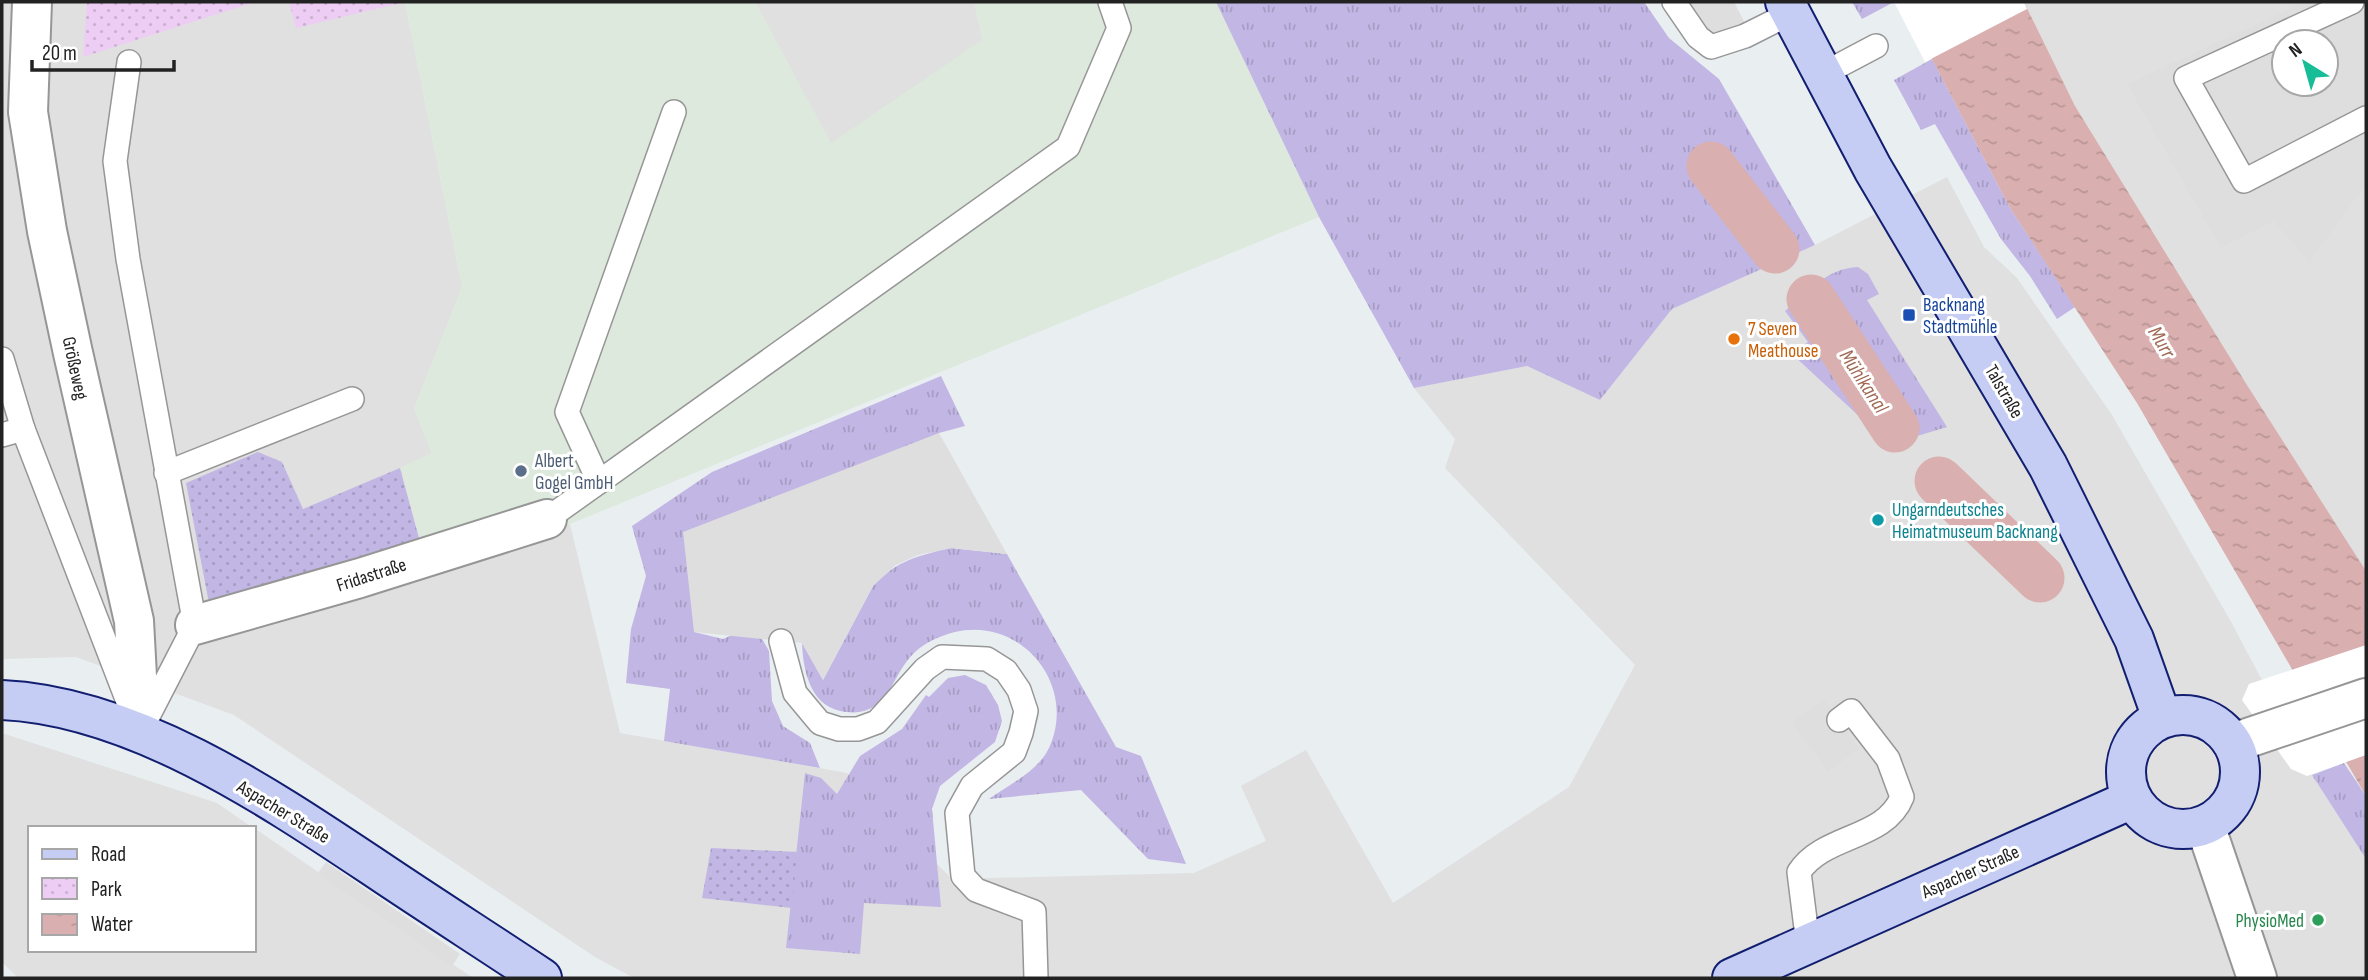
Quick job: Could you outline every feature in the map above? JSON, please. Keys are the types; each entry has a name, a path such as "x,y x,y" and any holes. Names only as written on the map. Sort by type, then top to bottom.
{"street":[{"name":"Größeweg","path":"32,2 28,112 61,299 134,621 141,732"},
{"name":"Talstraße","path":"1788,7 1872,169 2048,466 2134,639 2162,718"},
{"name":"Fridastraße","path":"195,625 360,578 547,519"},
{"path":"2233,743 2366,698"},
{"name":"Aspacher Straße","path":"2,700 42,702 141,732 281,806 302,833 394,895 542,978"},
{"path":"2178,715 2203,718 2224,731 2233,743 2241,771 2238,788 2231,803 2205,825 2189,829 2156,822 2142,812 2132,799 2127,784 2129,752 2137,738 2162,718 2178,715"},
{"name":"Aspacher Straße","path":"1732,978 2132,799"},
{"path":"2205,825 2257,978"}],"lane":[{"path":"547,519 1068,146 1119,28 1110,2"},
{"path":"1674,2 1698,37 1711,47 1745,36 1788,7"},
{"path":"2352,2 2186,78 2244,181 2366,118"},
{"path":"1823,74 1876,46"},
{"path":"129,62 115,161 128,259 195,625 141,732"},
{"path":"598,482 567,412 674,112"},
{"path":"2,359 13,432 141,732"},
{"path":"166,473 352,399"},
{"path":"781,641 795,693 820,723 839,729 858,729 877,722 925,668 942,657 986,659 1006,671 1019,690 1026,711 1014,752 972,786 957,813 963,876 976,890 1034,912 1036,978"},
{"path":"1808,944 1799,872 1817,853 1887,820 1897,809 1902,797 1888,759 1845,715"}],"shaded area":[{"path":"2,2 405,2 462,287 414,409 432,453 400,468 426,570 570,524 620,733 847,773 952,879 1194,873 1266,841 1241,786 1306,750 1393,903 1569,787 1635,665 1445,468 1455,439 1414,388 1527,366 1600,400 1672,309 1815,245 1947,177 1984,247 2017,278 2112,415 2230,620 2315,780 2366,859 2366,978 634,978 595,957 234,715 76,657 2,659"},
{"path":"405,2 755,2 831,143 982,40 974,2 1216,2 1319,217 570,524 556,528 535,507 419,538 400,468 432,453 414,409 462,287"},
{"path":"755,2 974,2 983,40 831,144"},
{"path":"1675,2 1734,2 1745,23 1700,37"},
{"path":"2024,2 2366,2 2366,571 2247,385 2075,106"},
{"path":"2304,2 2366,2 2366,185 2309,262 2274,221 2221,248 2127,84"},
{"path":"939,433 1007,554 951,548 918,555 896,565 873,586 823,680 802,643 694,632 683,532"},
{"path":"1824,700 1859,749 1828,771 1792,722"},
{"path":"2,733 217,803 250,826 28,826 28,952 256,952 256,829 473,978 18,978 2,962"},
{"path":"326,862 460,954 452,966 318,873"}],"green space":[{"path":"87,2 255,2 83,57"},
{"path":"289,2 405,2 296,28"},
{"path":"1216,2 1644,2 1669,38 1719,79 1815,245 1672,309 1600,400 1527,366 1414,388 1319,217"},
{"path":"1852,2 1894,2 1862,19"},
{"path":"1932,59 2010,208 2075,307 2057,319 2030,276 2001,239 1935,124 1921,130 1894,80"},
{"path":"1858,267 1868,274 1879,294 1867,300 1947,427 1884,446 1862,419 1792,354 1808,342 1785,311 1827,276 1847,268"},
{"path":"941,376 965,426 939,433 694,632 723,639 754,625 769,651 772,701 783,726 810,743 820,768 664,741 670,689 626,683 631,629 646,576 632,526 712,472"},
{"path":"258,452 282,462 303,509 400,468 419,538 209,603 186,483"},
{"path":"951,548 1007,554 1116,747 1141,756 1186,864 1148,859 1081,790 989,799 1038,764 1049,748 1056,724 1056,701 1049,679 1038,660 1021,645 1002,635 979,630 955,632 928,643 913,654 886,695 868,710 840,711 821,701 815,693 806,674 802,643 823,680 873,586 881,577 918,557"},
{"path":"965,675 986,685 998,705 1002,721 995,742 940,786 932,809 941,907 864,903 860,954 786,948 805,773 821,778 837,794 860,756 902,729 926,695 929,697 948,678"},
{"path":"2344,763 2366,796 2366,859 2312,775"},
{"path":"711,848 797,852 792,908 702,898"}],"water":[{"name":"Murr","path":"1902,2 2024,2 2075,106 2247,385 2366,571 2366,796 2137,403 2010,208"}],"pier":[{"path":"1894,2 2024,2 2027,9 1925,62"},
{"path":"2366,645 2366,755 2307,776 2291,769 2242,700 2249,684"}],"waterway":[{"name":"Mühlkanal","path":"1711,166 1775,249"},
{"name":"Mühlkanal","path":"1811,299 1895,428"},
{"name":"Mühlkanal","path":"1939,481 2040,578"}],"place":[{"name":"Backnang Stadtmühle","path":"1909,315"},
{"name":"7 Seven Meathouse","path":"1734,339"},
{"name":"Albert Gogel GmbH","path":"521,471"},
{"name":"Ungarndeutsches Heimatmuseum Backnang","path":"1878,520"},
{"name":"PhysioMed","path":"2318,920"}]}
